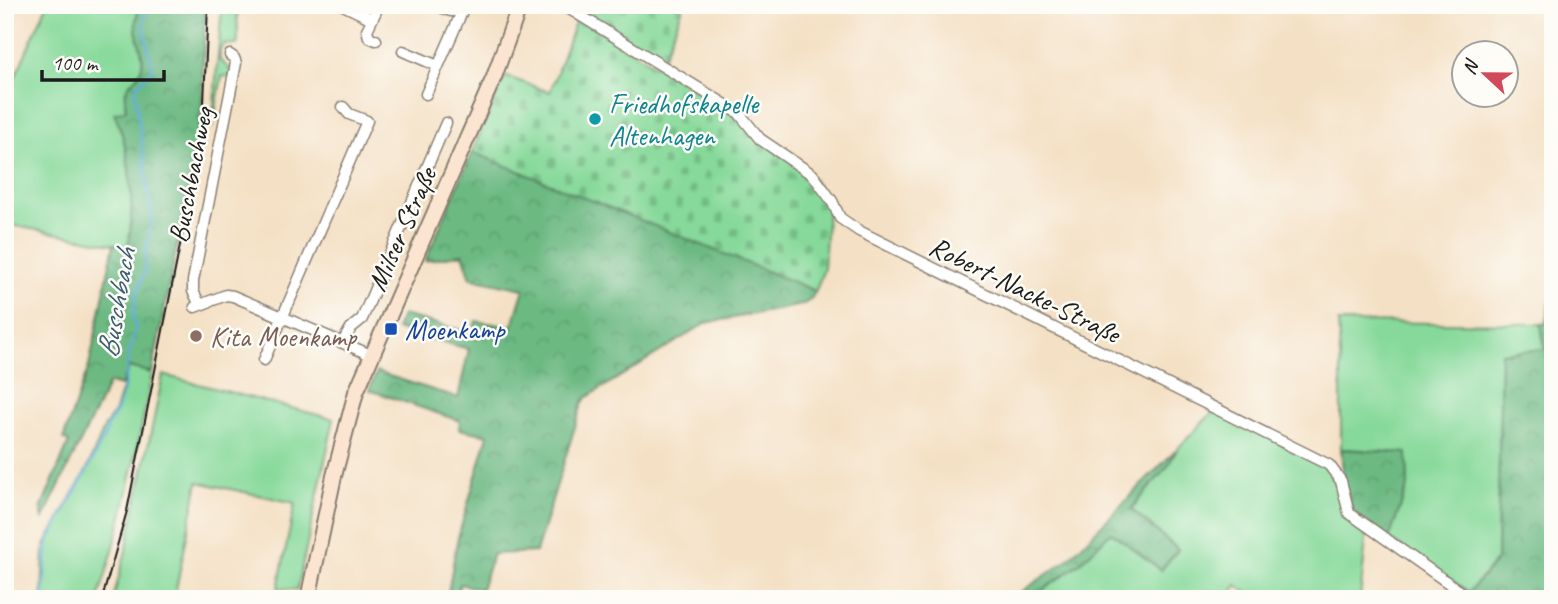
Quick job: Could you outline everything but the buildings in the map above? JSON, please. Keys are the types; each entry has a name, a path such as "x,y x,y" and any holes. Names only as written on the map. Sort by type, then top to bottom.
{"main road":[{"name":"Milser Straße","path":"308,599 346,424 371,355 472,128 520,5"}],"street":[{"path":"343,5 372,19"},
{"path":"376,40 369,37 367,30 379,5"},
{"path":"426,94 461,14 461,7 452,12 437,5"},
{"name":"Robert-Nacke-Straße","path":"563,5 739,113 760,139 817,179 840,218 859,231 1329,465 1341,481 1349,513 1471,599"},
{"path":"403,51 438,66"},
{"name":"Buschbachweg","path":"230,55 236,63 192,281 193,291 197,306 229,295 283,317"},
{"path":"264,360 367,121 349,114 344,107"},
{"path":"344,342 351,328 362,319 446,123"},
{"path":"283,317 371,355"}],"green space":[{"path":"47,5 140,5 136,25 142,66 126,92 126,110 115,114 125,144 130,179 128,247 5,224 5,100"},
{"path":"140,5 205,5 202,104 198,138 152,373 129,367 121,386 109,383 43,519 41,509 69,442 63,439 89,366 114,244 128,247 130,179 120,127 114,113 126,110 128,86 138,76 142,66 136,24"},
{"path":"222,5 237,5 238,40 237,45 225,44 220,50 220,60 231,70 229,77 222,76 212,128"},
{"path":"573,5 684,5 662,61 573,6"},
{"path":"577,17 739,117 812,178 828,202 824,268 816,291 472,152 505,76 550,92"},
{"path":"472,152 816,291 810,300 802,305 706,323 586,398 536,552 493,554 481,589 460,584 455,599 447,599 457,541 488,435 459,429 460,421 369,390 377,372 458,398 469,349 396,329 402,315 472,333 476,321 512,327 524,289 471,278 463,254 425,261"},
{"path":"1549,304 1553,305 1553,599 1480,599 1469,592 1497,560 1501,353 1545,349 1541,324 1547,323"},
{"path":"1338,322 1541,324 1546,349 1501,353 1497,560 1469,592 1389,539 1408,485 1364,450 1341,449"},
{"path":"129,367 152,373 122,515 98,599 42,599 44,547 114,413"},
{"path":"163,375 334,419 297,590 278,588 295,503 198,482 174,599 113,599 127,547"},
{"path":"1214,411 1328,467 1340,490 1342,507 1367,530 1360,599 1255,599 1237,585 1227,599 1031,599 1081,562 1111,532 1161,570 1178,549 1131,509 1168,466 1177,449"},
{"path":"1177,449 1168,466 1131,509 1178,550 1161,570 1111,532 1081,562 1031,599 1011,599 1066,561"},
{"path":"1341,449 1407,453 1408,485 1389,539 1353,512 1344,484"}],"waterway":[{"name":"Buschbach","path":"43,599 48,542 115,414 124,389 136,327 133,318 136,296 145,270 152,219 135,93 136,87 153,70 143,24 147,5"}],"tram line":[{"path":"102,599 127,511 199,150 208,5"}],"place":[{"name":"Friedhofskapelle Altenhagen","path":"595,119"},
{"name":"Moenkamp","path":"391,329"},
{"name":"Kita Moenkamp","path":"196,336"}]}
